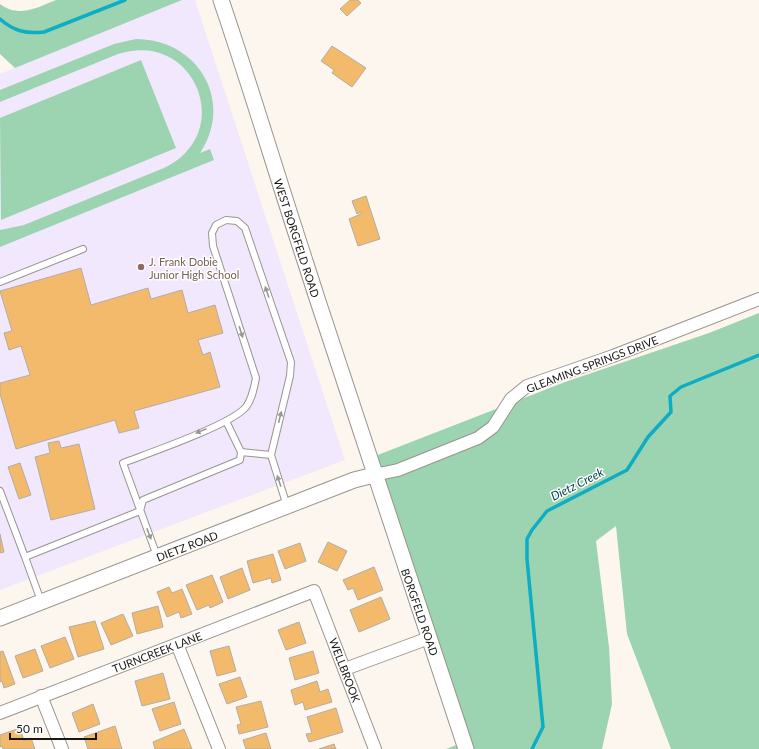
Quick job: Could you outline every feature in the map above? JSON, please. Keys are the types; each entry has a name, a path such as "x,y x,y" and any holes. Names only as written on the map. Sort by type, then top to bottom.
{"street":[{"name":"WEST BORGFELD ROAD","path":"221,0 252,89 276,173 374,475"},
{"name":"GLEAMING SPRINGS DRIVE","path":"374,475 398,470 478,438 493,427 511,399 527,386 613,356 759,299"},
{"name":"DIETZ ROAD","path":"0,618 354,480 374,475"},
{"name":"BORGFELD ROAD","path":"374,475 465,746"},
{"name":"TURNCREEK LANE","path":"0,712 314,591"},
{"name":"WELLBROOK","path":"314,591 375,749"},
{"path":"345,669 429,638"},
{"path":"177,644 219,749"},
{"path":"42,696 62,749"}],"lane":[{"path":"158,557 123,464 226,421 246,407 253,394 256,378 213,246 212,233 216,225 226,220 237,221 245,228 290,362 290,376 271,455 288,507"},
{"path":"0,282 83,249"},
{"path":"140,511 143,500 240,460 241,452 226,421"},
{"path":"241,452 271,455"},
{"path":"0,491 41,602"},
{"path":"25,557 140,511"}],"shaded area":[{"name":"J. Frank Dobie Junior High School","path":"182,0 195,0 345,460 0,590 0,74"}],"green space":[{"path":"56,0 182,0 15,68 0,54 0,4 7,8 21,11 35,8"},
{"path":"136,39 158,42 177,49 192,61 204,76 211,94 213,113 210,133 200,153 210,149 214,160 0,247 0,230 24,225 164,168 186,152 198,132 202,110 197,88 186,70 168,56 145,50 118,54 0,102 0,90 114,44"},
{"path":"141,60 176,148 1,220 0,118"},
{"path":"759,313 759,749 671,749 627,634 616,526 596,541 609,647 612,704 602,749 446,749 464,742 370,458 565,382 709,333"}],"building":[{"path":"350,0 358,0 361,3 347,16 340,9"},
{"path":"332,46 366,68 352,87 332,73 334,70 321,61"},
{"path":"366,196 380,239 358,246 349,219 361,214 361,212 357,214 352,201"},
{"path":"81,268 91,305 148,288 151,299 182,290 188,313 215,305 223,333 198,340 203,355 210,352 220,387 134,411 139,428 119,433 115,420 16,449 0,394 0,383 30,375 21,346 9,350 4,333 12,331 0,291"},
{"path":"59,441 61,448 79,444 95,509 51,520 35,457 50,453 48,443"},
{"path":"20,463 31,495 19,499 8,467"},
{"path":"0,534 4,552 0,553"},
{"path":"328,542 347,551 337,571 318,562"},
{"path":"300,543 306,561 285,569 278,551"},
{"path":"273,554 281,580 272,583 271,578 253,583 247,561"},
{"path":"374,567 383,590 358,600 353,588 348,590 343,580"},
{"path":"242,568 250,590 228,599 220,577"},
{"path":"212,575 223,602 210,608 209,605 197,610 186,585"},
{"path":"169,587 172,593 182,589 192,614 181,618 179,612 167,617 157,592"},
{"path":"381,597 390,619 359,632 350,610"},
{"path":"158,606 163,627 137,634 132,613"},
{"path":"123,614 133,636 111,645 101,623"},
{"path":"95,621 104,649 78,657 69,627"},
{"path":"299,622 306,643 286,650 278,630"},
{"path":"65,637 74,659 50,668 41,646"},
{"path":"229,646 236,671 217,676 210,651"},
{"path":"35,649 43,671 23,678 15,656"},
{"path":"3,651 15,684 4,688 2,681 0,682 0,652"},
{"path":"313,651 319,673 295,680 289,658"},
{"path":"163,673 170,699 142,706 135,681"},
{"path":"240,677 247,697 227,704 219,684"},
{"path":"317,681 320,692 328,689 332,702 305,710 303,702 295,705 291,690"},
{"path":"261,701 268,727 239,734 237,725 241,724 236,707"},
{"path":"174,702 181,724 160,731 152,709"},
{"path":"93,704 100,724 79,732 72,713"},
{"path":"336,708 343,732 309,742 306,734 312,733 307,717"},
{"path":"115,726 122,749 88,749 84,737"},
{"path":"20,728 24,741 31,738 35,749 3,749 2,746 0,747 0,735"},
{"path":"184,729 192,749 155,749 153,742"},
{"path":"266,733 271,749 246,749 243,740"},
{"path":"334,744 336,749 319,749"}],"waterway":[{"path":"0,19 20,31 44,32 125,0"},
{"name":"Dietz Creek","path":"532,749 543,727 527,559 527,539 532,530 547,511 627,470 648,437 671,412 670,396 681,387 759,355"}],"place":[{"name":"J. Frank Dobie Junior High School","path":"141,267"}]}
